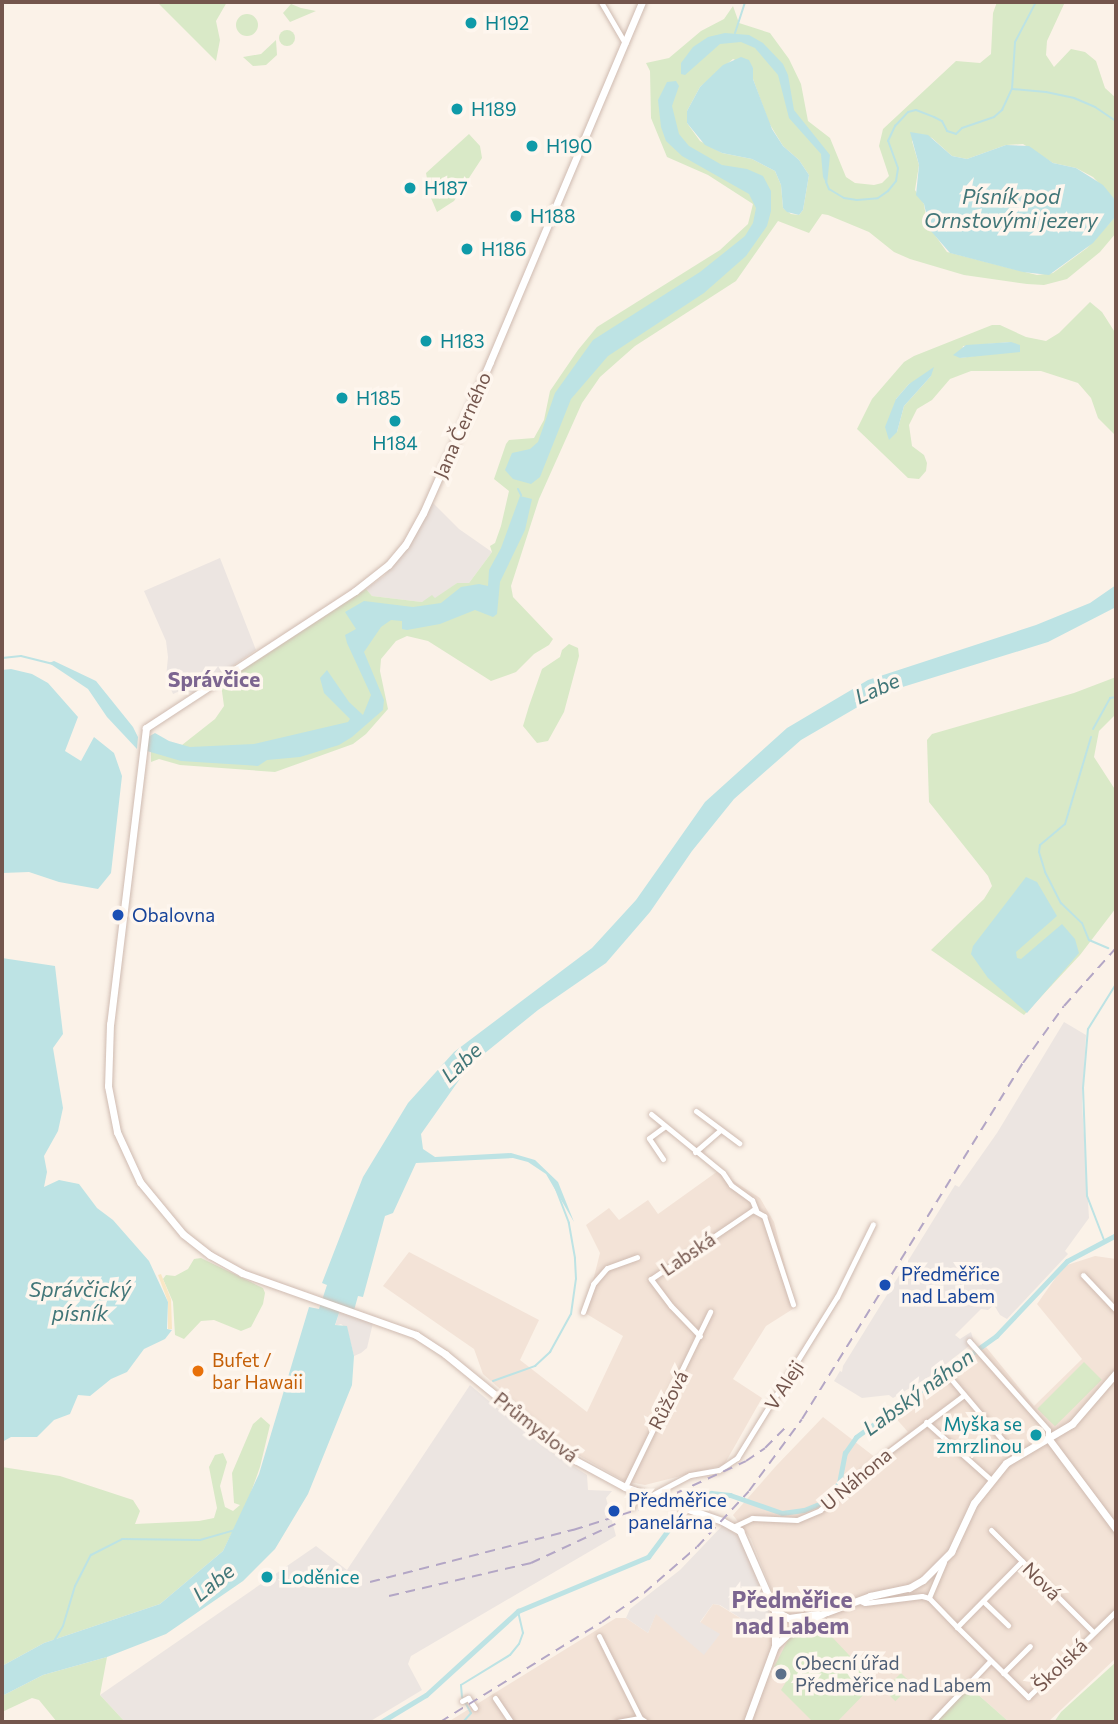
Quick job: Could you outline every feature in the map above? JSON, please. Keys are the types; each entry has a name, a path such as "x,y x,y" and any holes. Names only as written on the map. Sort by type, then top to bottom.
{"street":[{"path":"601,2 625,43"},
{"name":"Jana Černého","path":"143,735 150,726 370,581 405,545 418,523 479,387 642,2"},
{"name":"Průmyslová","path":"143,735 108,1052 108,1086 117,1132 140,1182 183,1234 242,1273 392,1324 433,1344 566,1454 625,1487 734,1526"},
{"path":"696,1111 739,1143"},
{"path":"651,1114 663,1127 750,1198 754,1210 764,1216 793,1304"},
{"path":"663,1127 649,1139 663,1159"},
{"path":"695,1152 720,1130"},
{"name":"Labská","path":"701,1336 671,1306 651,1279 754,1210"},
{"name":"V Aleji","path":"650,1496 690,1475 719,1470 737,1458 837,1297 873,1224"},
{"name":"Labská","path":"583,1312 593,1284 607,1268 637,1257"},
{"path":"1083,1276 1116,1310"},
{"name":"Růžová","path":"625,1487 701,1336 710,1312"},
{"path":"969,1341 1048,1430 1048,1438 1115,1523"},
{"path":"859,1600 865,1603 922,1596 929,1598 969,1511 991,1480 1016,1456 1072,1424 1116,1373"},
{"path":"951,1379 1016,1456"},
{"name":"U Náhona","path":"734,1526 752,1518 797,1520 820,1510 926,1422 964,1395"},
{"path":"926,1422 991,1480"},
{"path":"632,1507 636,1491"},
{"path":"734,1526 746,1539 775,1611 775,1646 747,1722"},
{"name":"Nová","path":"991,1530 1093,1632"},
{"path":"957,1627 1022,1561"},
{"path":"775,1646 793,1629 827,1612 859,1600 917,1585 944,1562"},
{"name":"Školská","path":"929,1598 1028,1697 1116,1611"},
{"path":"983,1601 1007,1625"},
{"path":"775,1611 789,1618 827,1612"},
{"path":"598,1636 640,1718 646,1722"},
{"name":"Školská","path":"1003,1673 1030,1647"},
{"path":"932,1722 990,1661"},
{"path":"495,1698 511,1722"},
{"path":"464,1700 475,1708"},
{"path":"617,1722 640,1718"}],"shaded area":[{"path":"432,502 459,529 492,552 469,583 457,583 435,599 422,602 372,596 366,589 384,576 410,545"},
{"path":"220,558 256,650 193,693 182,690 173,694 166,678 166,641 144,591"},
{"path":"1064,1022 1086,1035 1082,1103 1089,1218 1065,1251 1068,1254 1007,1319 1000,1315 994,1305 988,1310 981,1309 955,1335 960,1339 971,1332 974,1342 932,1375 893,1398 889,1395 862,1398 834,1381 955,1185 959,1187 997,1133"},
{"path":"718,1171 760,1198 774,1222 796,1307 766,1326 733,1379 762,1398 724,1465 645,1485 624,1481 575,1453 483,1374 474,1349 383,1286 409,1252 539,1320 520,1360 587,1412 623,1336 585,1313 600,1253 586,1225 609,1208 619,1220 648,1200 658,1214"},
{"path":"1095,1256 1116,1259 1116,1658 1048,1722 1009,1722 974,1691 944,1722 448,1722 616,1618 626,1618 648,1633 656,1613 700,1623 713,1604 719,1605 769,1636 779,1609 751,1539 733,1515 823,1417 876,1458 908,1432 892,1414 959,1356 986,1347 1034,1406 1082,1359 1037,1304 1064,1266"},
{"path":"340,1310 373,1323 367,1348 354,1356 347,1329 341,1324 335,1326"},
{"path":"470,1385 541,1445 587,1475 588,1490 612,1491 606,1498 616,1536 411,1656 408,1664 422,1690 369,1722 125,1722 100,1695 316,1546 347,1570"},
{"path":"723,1525 741,1538 769,1610 771,1626 767,1635 720,1605 713,1604 700,1622 720,1634 704,1655 656,1614 648,1633 626,1618 630,1609 680,1570"}],"green space":[{"path":"157,2 227,2 216,21 220,40 216,61"},
{"path":"997,2 1065,2 1047,41 1046,55 1054,67 1071,49 1085,52 1096,61 1105,88 1116,98 1116,201 1093,177 1076,168 1053,163 1023,144 1006,145 967,159 952,156 932,138 921,134 912,141 919,165 915,190 924,204 927,224 947,252 1037,275 1053,273 1087,248 1116,216 1116,233 1100,252 1067,279 1044,285 1027,284 964,275 910,259 894,252 869,232 828,215 822,214 809,233 778,221 736,281 635,346 600,377 582,403 539,499 511,586 513,597 553,639 549,645 534,654 516,672 491,681 428,641 407,636 396,641 381,659 380,671 388,709 366,734 353,744 275,772 180,765 159,759 151,762 151,739 182,745 215,719 224,706 221,684 366,589 372,596 422,602 432,595 435,598 457,583 469,583 492,552 490,546 495,543 501,526 509,491 494,479 506,444 509,440 534,438 544,420 550,391 578,350 597,327 720,250 748,224 753,204 708,175 667,157 651,118 650,71 646,63 669,58 701,31 724,19 733,6 739,23 770,33 789,59 801,84 808,121 830,138 846,177 855,183 874,185 882,183 889,176 879,146 883,129 956,61 980,63 991,54 993,13","holes":["733,59 753,68 753,79 769,123 783,146 799,160 809,175 803,210 799,215 791,214 783,208 781,185 775,171 752,159 722,153 700,141 687,123 687,111 700,87"]},
{"path":"291,4 316,11 290,22 283,13"},
{"path":"247,14 255,17 258,25 255,33 247,36 239,33 236,25 239,17"},
{"path":"287,30 295,38 287,46 279,38"},
{"path":"276,40 277,55 266,65 253,66 243,57 261,54"},
{"path":"469,134 480,146 482,158 454,201 437,212 431,198 440,195 438,189 429,190 426,173"},
{"path":"1090,302 1102,312 1116,334 1116,436 1098,418 1091,398 1078,383 1041,371 971,371 950,379 932,400 917,409 909,425 912,446 924,455 927,463 926,471 919,479 908,478 857,429 872,399 904,362 914,356 992,325 1000,325 1026,337 1046,341 1059,333","holes":["1011,342 996,353 960,358 963,346","931,376 904,406 897,432 896,399 909,384"]},
{"path":"569,644 578,648 579,656 564,712 548,741 537,743 523,726 529,706 542,669 560,657 562,650"},
{"path":"1116,677 1116,714 1099,731 1094,757 1116,791 1116,908 1080,955 1024,1015 931,950 984,899 992,886 988,876 929,802 927,740 932,734 1074,693"},
{"path":"201,1258 263,1288 263,1304 251,1327 241,1331 214,1320 201,1321 184,1339 175,1335 173,1302 163,1279 166,1275 175,1276 188,1269 194,1259"},
{"path":"1084,1362 1102,1380 1055,1426 1037,1409"},
{"path":"261,1417 270,1425 260,1467 249,1498 223,1551 160,1604 44,1643 2,1666 2,1467 60,1476 133,1500 140,1511 135,1524 199,1521 214,1518 217,1508 209,1467 215,1455 223,1453 227,1462 220,1486 225,1507 233,1511 240,1505 234,1503 232,1473 253,1424"},
{"path":"818,1622 864,1671 862,1675 872,1686 837,1722 813,1722 781,1690 789,1677 774,1667 790,1636"},
{"path":"107,1657 100,1695 125,1722 57,1722 39,1700 32,1698 2,1712 2,1696 43,1675"},
{"path":"1116,1662 1116,1722 1054,1722 1061,1712"},
{"path":"901,1673 912,1684 895,1701 884,1690"},
{"path":"970,1686 974,1691 1009,1722 935,1722"}],"sand":[{"path":"161,1274 171,1299 172,1329 168,1329 168,1302 158,1275"}],"water":[{"path":"725,33 749,35 763,43 783,64 788,75 794,110 830,155 827,185 823,177 821,154 789,118 778,75 755,48 741,42 720,44 685,75 681,74 681,63 693,47 708,37"},
{"path":"741,57 749,60 753,68 753,79 772,129 809,175 803,210 799,215 783,208 781,185 775,171 752,159 722,153 705,145 687,123 687,111 700,87 723,65"},
{"path":"676,81 679,86 672,106 679,134 689,146 722,165 747,169 763,176 771,191 771,211 767,226 746,256 704,293 608,356 571,399 540,477 531,484 513,479 505,470 512,453 530,449 538,442 555,393 593,340 700,272 745,236 753,223 756,208 749,194 682,156 666,141 661,127 658,100 667,82"},
{"name":"Písník pod Ornstovými jezery","path":"910,132 928,135 952,156 967,159 1006,145 1029,146 1053,163 1076,168 1103,185 1116,201 1116,216 1093,243 1049,275 1023,272 950,253 930,230 924,204 916,195 919,165"},
{"path":"1011,342 1020,345 1020,352 960,358 953,355 966,345"},
{"path":"934,367 931,376 904,406 897,432 889,440 885,427 896,399 909,384"},
{"path":"520,496 532,499 525,530 500,582 497,614 493,617 475,610 440,624 407,630 402,629 402,621 391,620 381,627 364,652 384,700 383,710 352,737 339,745 300,757 267,760 258,766 181,761 147,751 148,737 155,733 169,741 190,747 254,744 348,722 350,719 324,693 320,678 327,670 349,702 363,715 371,695 347,643 345,635 356,629 345,612 364,601 413,607 441,603 461,587 479,584 488,586 489,570 501,548"},
{"name":"Labe","path":"1116,585 1116,607 1048,642 880,694 801,740 734,799 692,851 650,912 606,963 538,1010 469,1066 421,1134 423,1149 435,1157 511,1153 535,1160 558,1182 574,1222 546,1174 528,1162 513,1158 416,1163 393,1213 385,1216 363,1297 358,1296 353,1314 340,1310 335,1325 347,1326 354,1356 352,1385 308,1494 275,1549 243,1581 166,1634 107,1657 43,1675 2,1696 2,1666 44,1643 160,1604 223,1551 259,1474 309,1307 319,1309 327,1285 322,1283 363,1177 408,1103 454,1052 592,948 636,900 705,802 787,728 868,680 1036,625 1090,603"},
{"path":"54,661 96,681 133,727 138,737 137,749 107,717 88,689 49,663"},
{"path":"11,669 32,674 48,683 78,717 65,751 81,761 94,737 114,753 122,776 111,873 98,889 59,882 29,872 2,873 2,670"},
{"path":"1026,877 1037,882 1057,916 1016,952 1017,958 1021,959 1062,924 1075,939 1079,953 1027,1013 988,978 971,954 973,946"},
{"name":"Správčický písník","path":"2,958 55,966 63,1034 53,1048 63,1108 58,1131 44,1156 47,1172 44,1187 59,1180 79,1184 97,1208 113,1220 149,1261 168,1302 167,1329 172,1330 165,1339 144,1349 127,1372 111,1379 90,1396 78,1395 70,1414 54,1420 37,1437 11,1437 2,1442"}],"waterway":[{"path":"735,33 745,2"},
{"path":"826,182 829,189 844,198 857,200 878,198 888,191 896,181 898,168 888,141 895,126 908,112 916,110 934,117 942,121 947,131 956,134 962,128 994,117 1002,110 1012,89 1015,42 1036,2"},
{"path":"1012,89 1074,98 1095,107 1116,121"},
{"path":"518,489 521,495"},
{"path":"2,658 21,656 52,664"},
{"path":"1093,729 1110,698 1116,697"},
{"path":"1091,737 1065,824 1040,845 1039,852 1045,872 1061,903 1082,923 1089,940 1108,948"},
{"path":"1104,1240 1087,1196 1083,1088 1088,1029 1116,984"},
{"path":"493,1381 535,1366 550,1352 571,1314 576,1279 575,1258 569,1223 555,1186"},
{"name":"Labský náhon","path":"381,1722 426,1695 518,1611 648,1557 683,1510 702,1497 711,1493 730,1495 782,1513 804,1510 821,1503 839,1483 845,1453 856,1437 996,1336 1067,1261 1116,1235"},
{"path":"54,1641 63,1626 75,1586 91,1555 122,1539 200,1540 234,1530"},
{"path":"463,1722 471,1713 462,1697 461,1685 510,1655 519,1644 523,1633 518,1611"}],"railway":[{"path":"440,1722 644,1593 697,1547 749,1491 802,1419 1023,1063 1064,1006 1116,948"},
{"path":"370,1582 573,1530 646,1507 746,1461 765,1448 787,1426"},
{"path":"389,1596 531,1563 615,1524"}],"place":[{"name":"H192","path":"471,23"},
{"name":"H189","path":"457,109"},
{"name":"H190","path":"532,146"},
{"name":"H187","path":"410,188"},
{"name":"H188","path":"516,216"},
{"name":"H186","path":"467,249"},
{"name":"H183","path":"426,341"},
{"name":"H185","path":"342,398"},
{"name":"H184","path":"395,421"},
{"name":"Obalovna","path":"118,915"},
{"name":"Předměřice nad Labem","path":"885,1285"},
{"name":"Bufet / bar Hawaii","path":"198,1371"},
{"name":"Myška se zmrzlinou","path":"1036,1435"},
{"name":"Předměřice panelárna","path":"614,1511"},
{"name":"Loděnice","path":"267,1577"},
{"name":"Obecní úřad Předměřice nad Labem","path":"781,1674"}],"district":[{"name":"Správčice","path":"214,679"},
{"name":"Předměřice nad Labem","path":"792,1612"}]}
